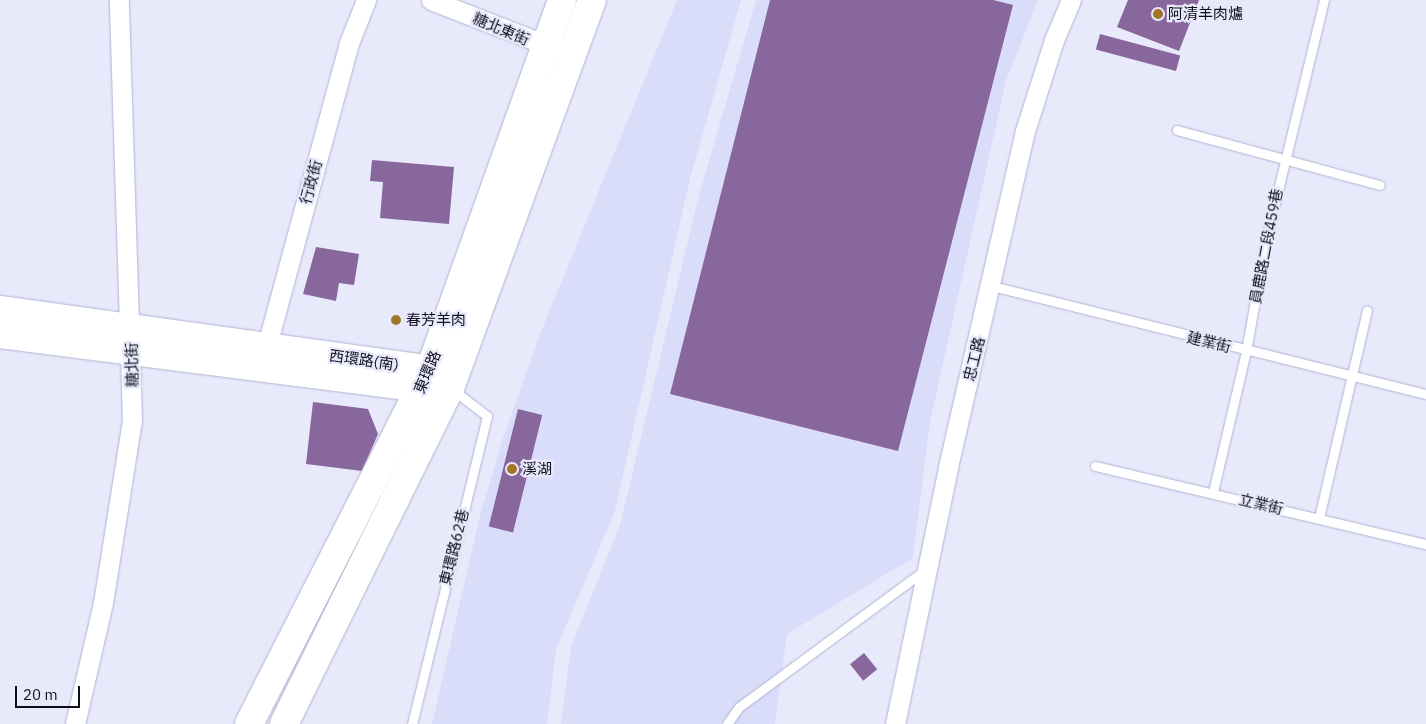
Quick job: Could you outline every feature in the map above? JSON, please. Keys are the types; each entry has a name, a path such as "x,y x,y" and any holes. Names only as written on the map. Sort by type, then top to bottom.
{"main road":[{"name":"東環路","path":"249,724 426,379 543,46 562,0"},
{"name":"東環路","path":"284,724 450,388 590,2"},
{"name":"西環路(南)","path":"0,309 131,341"},
{"name":"西環路(南)","path":"0,335 131,341 264,356 426,379"},
{"path":"426,379 450,388"}],"street":[{"name":"糖北街","path":"75,724 103,603 132,420 119,0"},
{"name":"行政街","path":"264,356 349,43 366,0"},
{"name":"糖北東街","path":"431,0 543,46 572,55"},
{"name":"忠工路","path":"895,724 928,567 1026,131 1054,40 1071,0"}],"lane":[{"name":"員鹿路二段459巷","path":"1213,492 1246,351 1285,157 1324,0"},
{"path":"1177,130 1285,157 1380,185"},
{"name":"建業街","path":"992,286 1350,378 1426,394"},
{"path":"1319,518 1367,310"},
{"name":"東環路62巷","path":"412,724 487,416 450,388"},
{"name":"立業街","path":"1095,466 1213,492 1426,544"},
{"path":"727,724 754,694 928,567"}],"shaded area":[{"path":"677,0 741,0 690,179 615,511 556,649 547,724 432,724 480,515 503,438 540,334"},
{"path":"756,0 1038,0 1006,81 930,422 913,558 787,634 775,724 561,724 571,646 620,525 699,195"}],"building":[{"path":"770,0 993,0 1013,5 898,451 670,394"},
{"name":"阿清羊肉爐","path":"1128,0 1199,0 1179,51 1117,27"},
{"path":"1100,34 1180,55 1176,71 1096,49"},
{"path":"372,160 454,167 449,224 380,218 383,182 370,181"},
{"path":"316,247 359,254 354,285 339,283 336,301 303,294"},
{"path":"313,402 368,409 378,434 362,471 306,464"},
{"name":"溪湖","path":"518,409 542,415 513,532 489,526"},
{"path":"864,653 877,669 863,681 850,664"}],"place":[{"name":"阿清羊肉爐","path":"1158,14"},
{"name":"春芳羊肉","path":"396,320"},
{"name":"溪湖","path":"512,469"}]}
